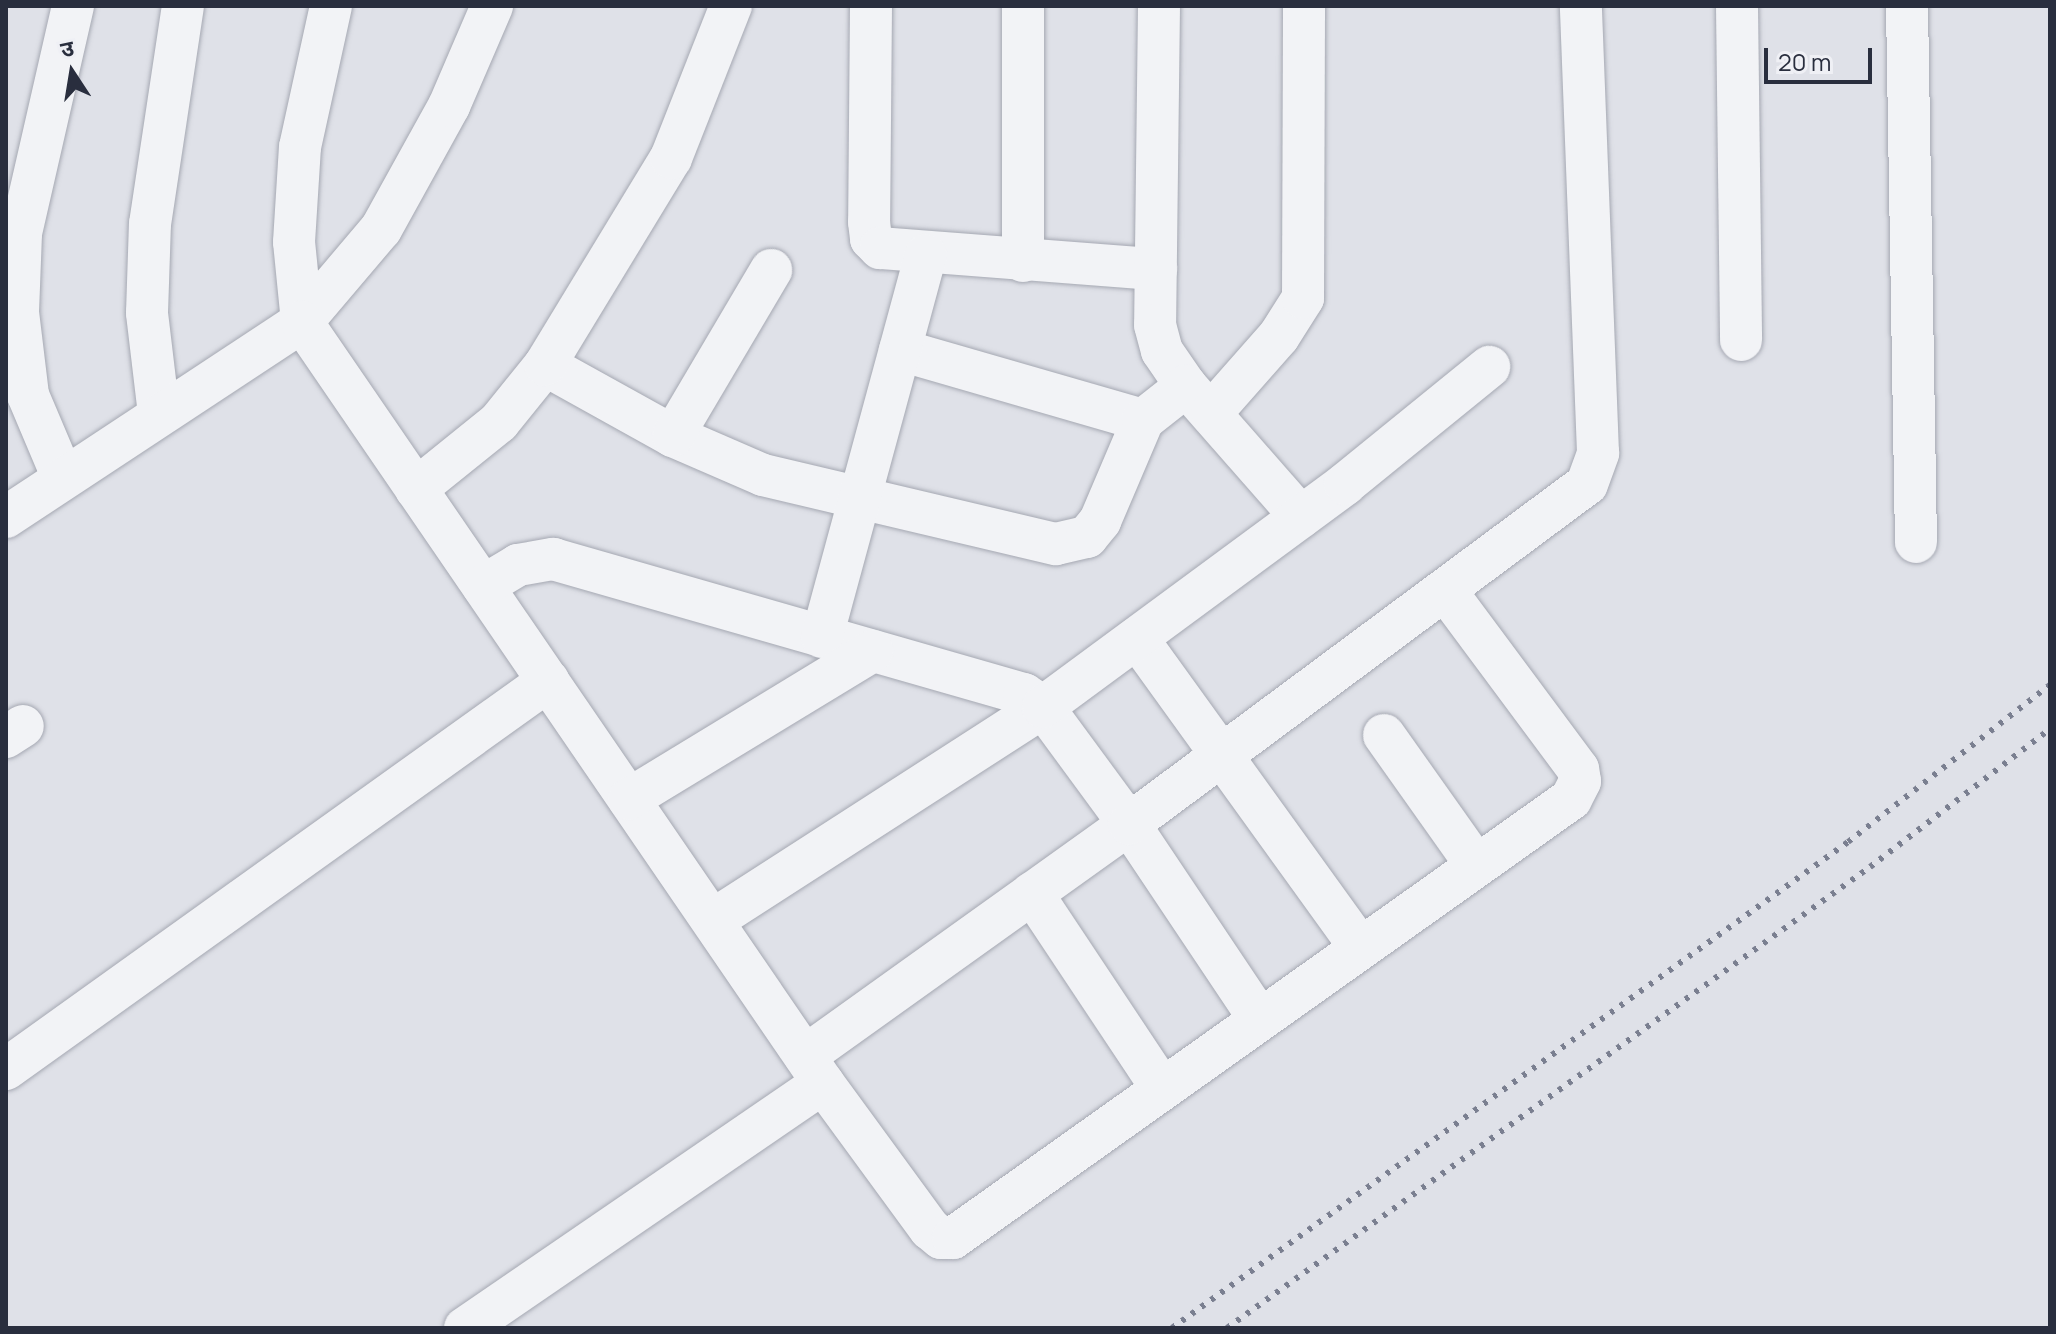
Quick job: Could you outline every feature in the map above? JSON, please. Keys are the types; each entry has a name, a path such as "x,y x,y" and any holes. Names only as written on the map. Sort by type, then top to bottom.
{"street":[{"path":"63,478 28,395 12,311 21,233 73,6"},
{"path":"159,414 147,313 150,224 183,6"},
{"path":"331,6 298,174 294,242 302,322 814,1069 930,1229 941,1238 953,1238 1571,799 1580,781 1578,769 1445,590"},
{"path":"6,517 302,322 381,229 449,106 492,6"},
{"path":"416,489 499,422 545,365 671,158 731,6"},
{"path":"871,6 871,239 896,253 1156,269"},
{"path":"1023,6 1023,261"},
{"path":"1159,6 1155,325 1162,351 1199,399 1301,517"},
{"path":"900,350 1143,420 1199,399 1279,336 1303,298 1304,6"},
{"path":"465,1328 814,1069 1032,893 1587,484 1595,471 1597,412 1581,6"},
{"path":"1737,6 1741,340"},
{"path":"1907,6 1916,542"},
{"path":"822,637 926,255"},
{"path":"673,436 771,270"},
{"path":"545,365 673,436 763,475 1073,544 1087,537 1100,521 1143,420"},
{"path":"713,920 1043,707 1301,517 1489,367"},
{"path":"483,586 518,565 553,559 990,682 1043,707 1129,824 1259,1018"},
{"path":"1137,638 1224,753 1360,947"},
{"path":"629,799 872,651"},
{"path":"6,1069 548,681"},
{"path":"1384,735 1476,865"},
{"path":"1032,893 1162,1089"}],"railway":[{"path":"1172,1328 1848,842 2050,685"},
{"path":"1227,1328 1870,867 2050,729"}]}
